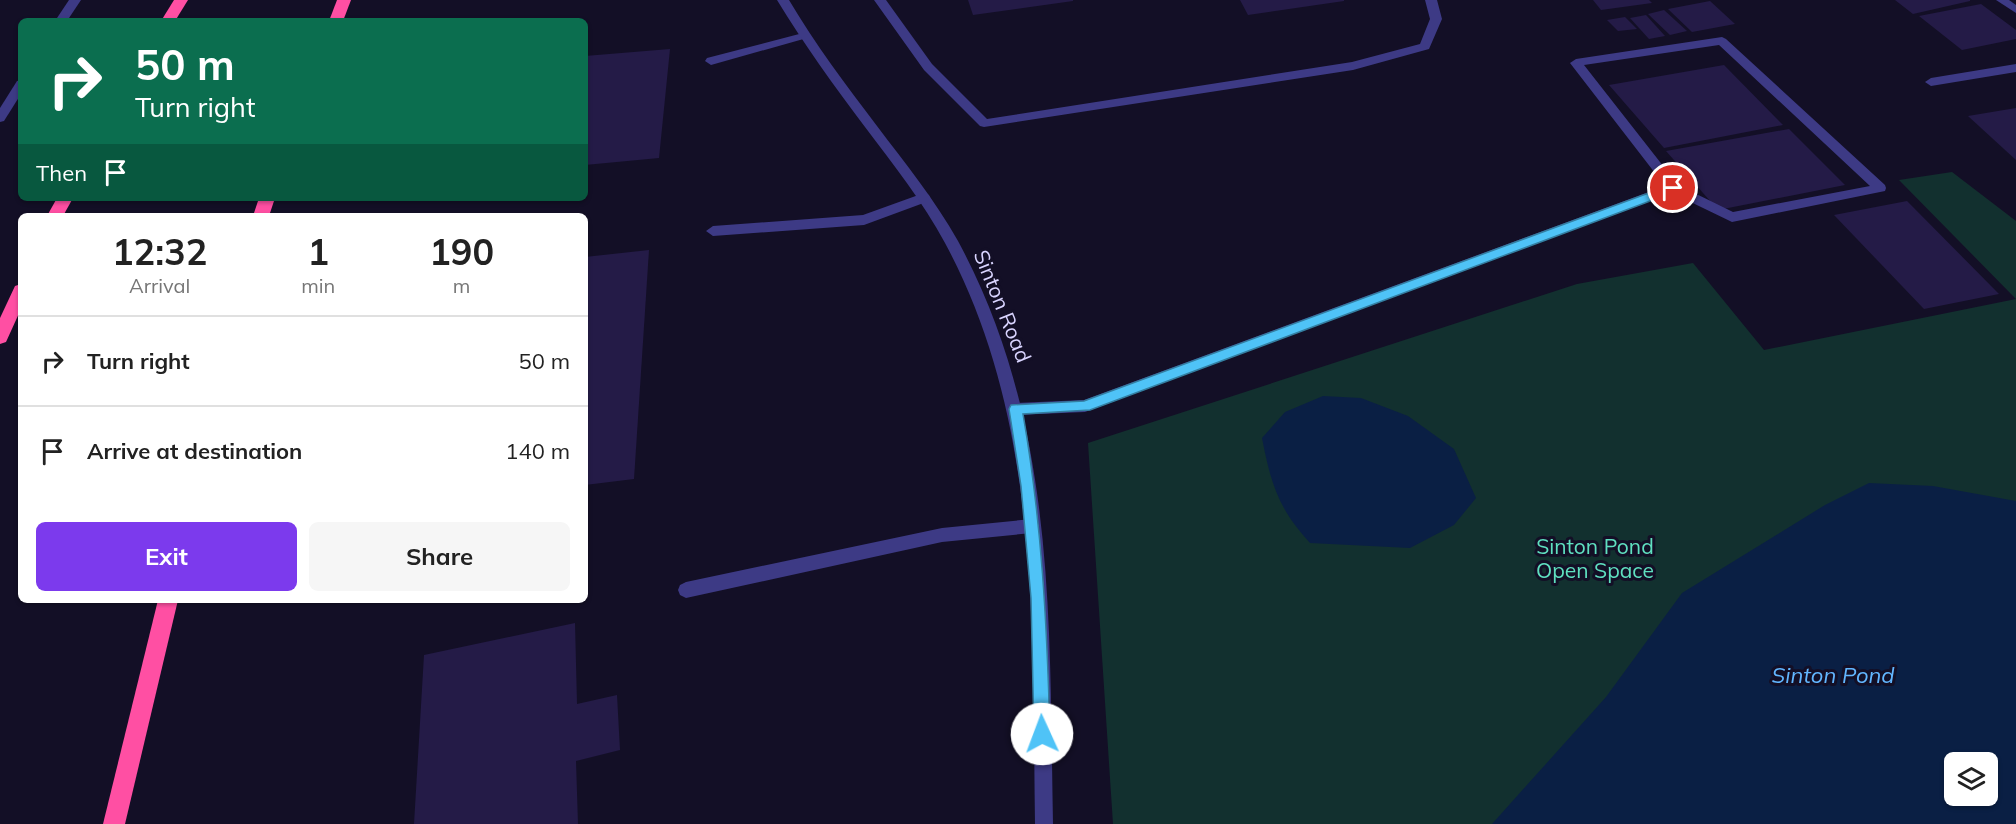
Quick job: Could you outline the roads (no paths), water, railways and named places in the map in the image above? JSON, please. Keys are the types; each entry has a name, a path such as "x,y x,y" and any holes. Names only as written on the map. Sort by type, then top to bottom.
{"highway":[{"path":"170,18 182,0"},
{"path":"337,18 344,0"},
{"path":"0,337 18,297"},
{"path":"114,824 167,603"}],"street":[{"path":"63,18 75,0"},
{"name":"Sinton Road","path":"783,0 803,36 924,198 951,243 998,342 1016,409 1032,526 1038,598 1044,824"},
{"path":"880,0 928,67 984,123 1353,66 1425,46 1436,19 1431,0"},
{"path":"711,61 803,36"},
{"path":"1016,409 1085,406 1673,188 1732,217 1880,188 1722,41 1576,63 1673,188"},
{"path":"1931,82 2016,68"},
{"path":"0,118 18,89"},
{"path":"713,231 864,220 924,198"},
{"path":"686,590 942,535 1032,526"}],"water":[{"path":"1323,396 1361,398 1408,416 1454,449 1476,498 1454,525 1410,548 1310,543 1290,518 1277,495 1262,438 1285,412"},
{"name":"Sinton Pond","path":"1869,483 1933,486 2016,501 2016,824 1492,824 1606,697 1682,593 1825,505"}],"park label":[{"name":"Sinton Pond Open Space","path":"1595,558"}]}
